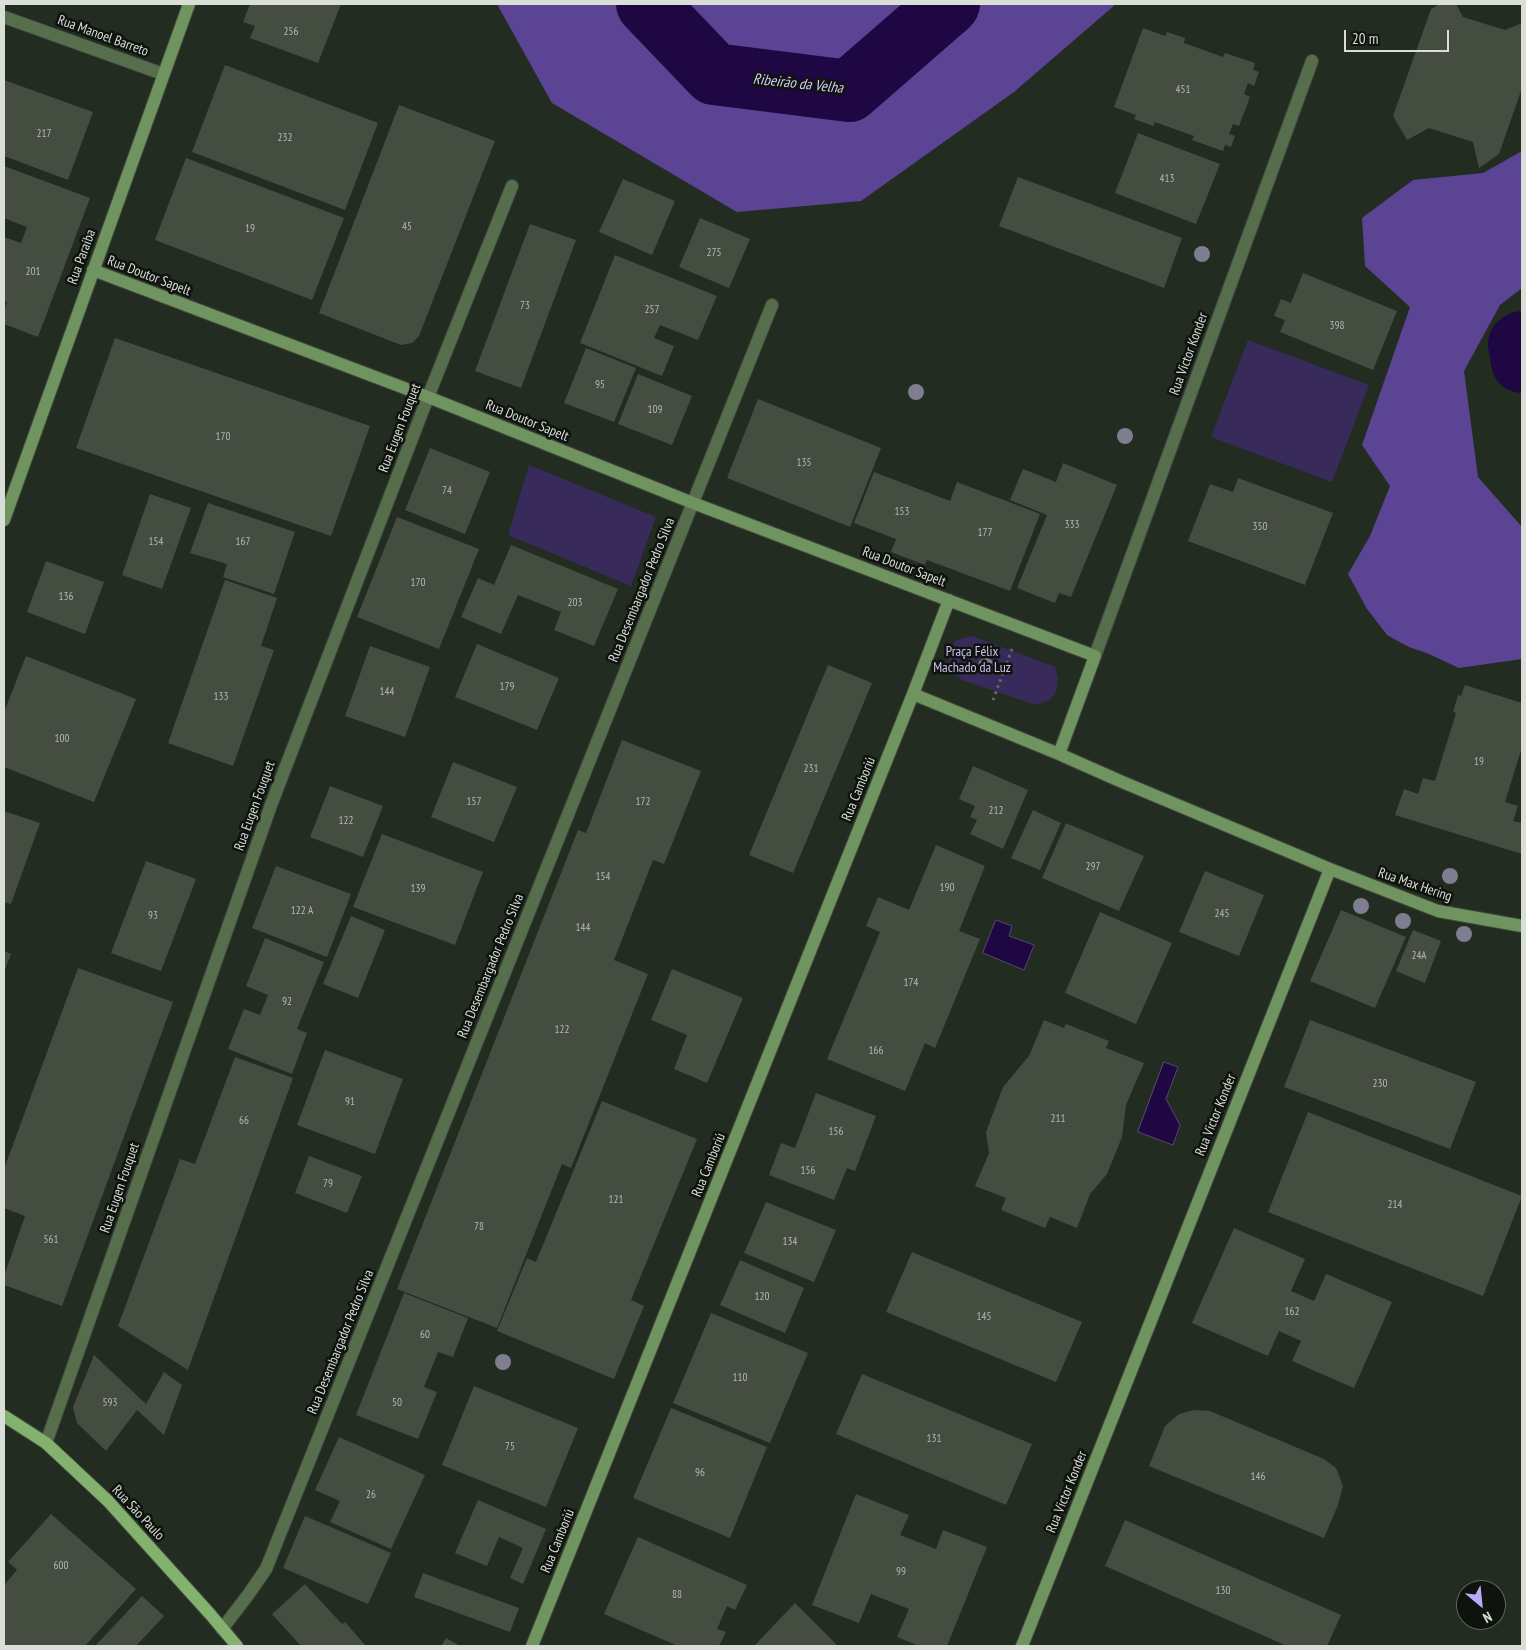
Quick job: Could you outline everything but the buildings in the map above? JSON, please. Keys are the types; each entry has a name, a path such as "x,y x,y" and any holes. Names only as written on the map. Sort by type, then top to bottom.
{"main road":[{"name":"Rua São Paulo","path":"4,1416 46,1443 108,1502 237,1646"}],"street":[{"name":"Rua Paraíba","path":"4,520 189,4"},
{"name":"Rua Manoel Barreto","path":"4,16 163,74"},
{"name":"Rua Victor Konder","path":"1095,656 1312,61"},
{"name":"Rua Eugen Fouquet","path":"46,1443 271,804 428,397 512,186"},
{"name":"Rua Doutor Sapelt","path":"93,270 428,397 694,503 1095,656"},
{"name":"Rua Desembargador Pedro Silva","path":"222,1629 266,1569 772,305"},
{"name":"Rua Camboriú","path":"532,1646 949,600"},
{"path":"1059,754 1095,656"},
{"path":"913,694 1330,869"},
{"name":"Rua Victor Konder","path":"1022,1646 1330,869"},
{"name":"Rua Max Hering","path":"1330,869 1438,911 1522,926"}],"path":[{"path":"984,724 1020,628"}],"green space":[{"path":"1248,340 1369,385 1332,482 1211,437"},
{"path":"529,465 656,517 631,586 508,535"},
{"name":"Praça Félix Machado da Luz","path":"972,636 1055,667 1058,680 1056,692 1050,700 1036,705 962,680 949,670 948,654 956,640"}],"shaded area":[{"path":"497,4 1116,4 1014,92 861,201 737,212 552,103"},
{"path":"1522,151 1522,288 1500,305 1464,371 1478,477 1522,527 1522,659 1459,668 1409,647 1387,635 1367,609 1348,574 1370,536 1390,486 1362,445 1410,307 1365,266 1362,218 1413,180 1483,173"},
{"path":"996,920 1012,926 1009,936 1034,945 1024,970 983,953"},
{"path":"1164,1062 1178,1067 1166,1099 1180,1125 1173,1145 1138,1132"}],"waterway":[{"name":"Ribeirão da Velha","path":"647,4 714,74 849,91 949,4"},
{"name":"Ribeirão da Velha","path":"1522,342 1519,344 1522,362"}]}
